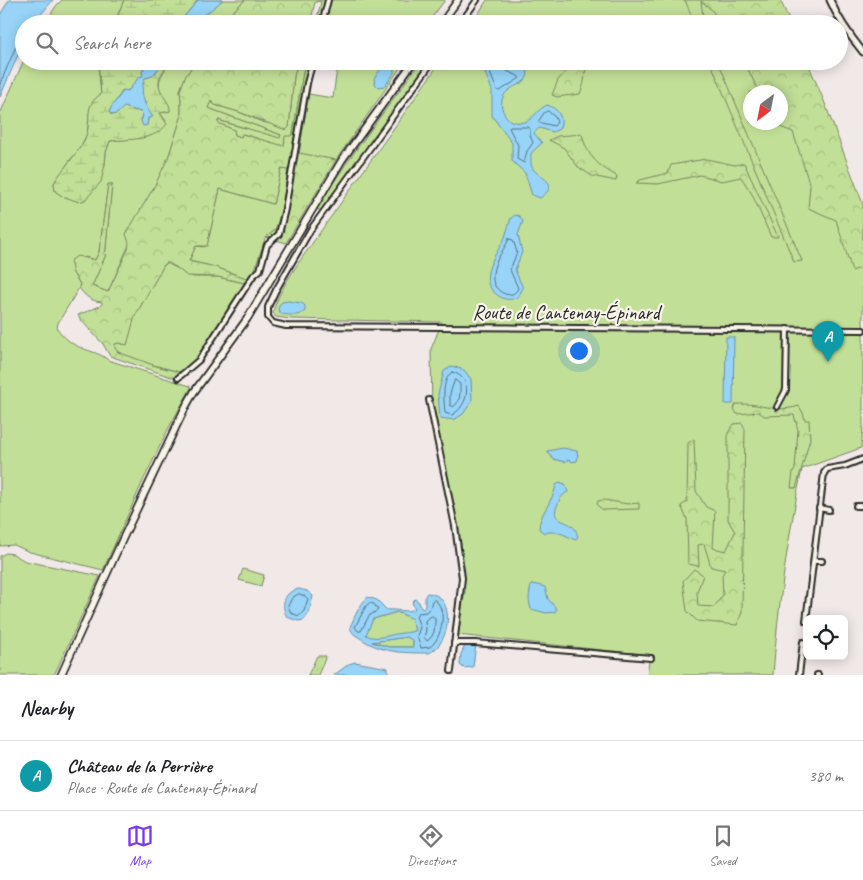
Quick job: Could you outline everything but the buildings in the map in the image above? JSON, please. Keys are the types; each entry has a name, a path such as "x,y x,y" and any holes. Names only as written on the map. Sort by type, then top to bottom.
{"main road":[{"path":"447,15 458,0"},
{"path":"61,675 106,574 194,392 252,311 342,160 407,70"}],"street":[{"path":"324,15 328,0"},
{"path":"466,15 477,0"},
{"path":"830,0 838,15"},
{"path":"848,31 863,52"},
{"path":"178,378 199,360 253,276 260,270 267,245 279,234 311,70"},
{"name":"Route de Cantenay-Épinard","path":"426,70 311,229 268,307 268,316 271,321 279,326 863,330"},
{"path":"777,407 786,390 787,329"},
{"path":"429,400 455,526 462,578 451,671"},
{"path":"807,615 822,478 825,470 845,466 863,459"},
{"path":"856,506 863,506"},
{"path":"819,508 829,510"},
{"path":"814,561 822,562"},
{"path":"799,675 803,642"},
{"path":"454,643 475,643 651,658"}],"green space":[{"path":"62,0 124,0 118,15 50,15"},
{"path":"124,0 198,0 186,15 118,15"},
{"path":"198,0 245,0 229,15 183,15"},
{"path":"245,0 327,0 323,15 318,15 321,1 315,2 312,15 230,14"},
{"path":"331,0 445,0 434,15 327,15"},
{"path":"487,0 770,0 780,15 478,15"},
{"path":"685,0 780,0 787,15 715,15 701,1 703,15 691,15"},
{"path":"20,70 99,70 101,95 90,108 87,134 79,150 54,183 55,191 62,196 85,200 105,164 106,152 110,141 131,139 166,121 160,113 170,111 159,86 164,70 190,70 180,90 181,118 168,158 108,292 92,286 105,257 112,184 108,185 99,252 95,260 85,257 73,273 80,284 79,288 58,323 57,328 71,343 78,347 99,354 108,360 190,386 191,388 168,429 103,570 30,552 14,545 0,546 0,114"},
{"path":"99,70 143,70 144,76 127,91 123,90 110,110 110,114 118,113 124,106 141,112 143,116 141,119 147,125 148,118 152,116 141,94 141,88 145,78 152,76 157,70 164,70 159,84 170,111 160,113 167,124 156,134 141,138 110,141 106,152 101,182 85,200 79,202 62,196 55,191 54,183 85,139 90,107 92,102 101,94"},
{"path":"190,70 296,70 289,127 286,130 215,105 211,101 208,108 281,135 280,138 218,120 218,123 234,130 235,135 241,137 242,134 284,146 285,136 291,136 293,133 304,70 309,70 307,80 311,81 299,153 336,160 286,243 266,237 276,228 283,202 288,170 281,169 273,204 220,189 207,246 196,246 189,261 215,267 246,278 248,279 246,285 245,283 218,277 187,276 176,267 167,263 164,265 135,316 127,345 115,344 118,352 179,372 174,377 171,377 110,356 103,344 78,315 100,306 102,302 89,298 79,288 80,284 73,273 70,261 77,256 95,260 99,252 108,184 112,184 105,257 92,286 108,292 128,249 129,243 126,234 154,187 168,158 181,118 180,91"},
{"path":"296,70 304,70 293,133 284,147 243,134 241,137 235,135 234,130 218,123 218,120 281,135 208,108 210,101 215,105 239,112 262,122 289,127"},
{"path":"337,70 399,70 336,160 299,154 308,94 333,98"},
{"path":"414,70 422,70 388,120 321,211 317,209 345,165"},
{"path":"434,70 804,70 863,230 863,429 861,448 802,469 784,571 773,675 647,675 650,655 457,635 465,592 461,544 432,413 431,349 442,322 291,319 276,317 273,313 276,303 287,281"},
{"path":"567,70 586,70 580,94 557,97 552,95 558,80"},
{"path":"714,70 722,70 743,121 743,130 747,130 802,261 794,262"},
{"path":"748,70 811,70 863,204 863,267 852,271 836,220 808,208 810,186 793,132 788,130 788,85 756,85"},
{"path":"582,134 590,154 598,164 617,176 616,181 592,176 578,167 564,148 549,140 558,136"},
{"path":"706,159 735,165 744,163 778,237 771,237 752,194 741,177 722,181 700,175 658,184 636,183 640,180 668,173 671,165"},
{"path":"281,169 288,170 277,227 265,239 254,272 250,274 248,279 215,267 189,261 196,246 204,247 207,245 220,189 273,204"},
{"path":"167,263 193,277 218,277 245,283 246,285 200,356 185,370 179,372 122,354 115,349 114,344 119,343 123,345 135,316 164,265"},
{"path":"736,404 782,409 799,406 805,420 809,420 810,439 796,488 791,488 795,469 798,430 794,415 764,416 759,412 737,414 734,409"},
{"path":"742,423 745,429 742,612 737,625 697,621 687,611 683,581 694,569 703,575 697,592 698,606 714,607 723,595 722,575 725,570 711,567 704,544 698,545 699,566 688,564 687,519 681,506 687,502 688,443 694,439 696,491 706,507 715,511 713,548 726,551 735,532 728,520 728,433 734,424"},
{"path":"604,500 628,504 639,503 639,509 603,510 597,505 598,501"},
{"path":"6,553 13,554 25,561 100,576 54,675 0,675 0,556"},
{"path":"243,569 264,575 261,586 239,580"},
{"path":"397,612 411,618 415,630 382,638 365,635 373,619"},
{"path":"407,637 413,640 413,647 389,647 372,642"},
{"path":"317,656 326,656 318,675 308,675"}],"water":[{"path":"9,0 53,0 40,15 15,15 15,62 0,97 0,15"},
{"path":"198,0 223,0 205,15 186,15"},
{"path":"143,70 157,70 152,76 145,78 143,83 143,98 153,117 148,118 147,125 143,126 141,112 124,107 113,115 109,112 124,90 128,91 139,77 143,76"},
{"path":"380,70 394,70 385,86 378,87 375,84 374,78"},
{"path":"484,70 527,70 525,80 505,94 502,106 505,114 511,121 524,122 528,121 547,105 557,111 561,118 559,129 553,132 539,128 534,133 542,143 531,153 531,165 549,185 546,193 540,198 532,195 525,173 512,161 512,143 492,116 492,90"},
{"path":"515,215 519,216 523,221 518,235 522,252 515,270 523,288 518,297 504,299 490,288 488,273 505,237 511,218"},
{"path":"282,302 302,303 305,306 305,311 297,315 281,314 278,310 279,305"},
{"path":"726,337 734,337 733,404 725,404"},
{"path":"452,366 464,370 471,379 472,401 463,414 454,420 440,418 438,394 444,371"},
{"path":"563,448 577,451 577,461 572,462 569,459 565,462 553,459 547,451"},
{"path":"560,482 565,484 568,492 560,500 556,515 557,518 575,529 578,537 575,540 556,532 544,533 539,529 541,518 556,485"},
{"path":"533,584 545,587 548,599 557,609 555,612 546,613 531,609 529,594"},
{"path":"299,589 307,591 313,596 309,613 304,620 298,621 287,617 284,603 290,593"},
{"path":"427,593 437,595 447,610 448,620 442,640 429,653 402,652 376,647 355,635 350,627 362,604 368,597 377,600 387,610 405,611 415,609 412,602 415,599 423,609 425,606 425,596","holes":["397,612 411,618 415,630 380,637 366,635 373,619","407,637 413,641 413,647 389,647 372,642"]},
{"path":"466,644 476,644 473,667 464,668 460,665 461,654"},
{"path":"355,662 388,668 388,675 334,675"}],"place":[{"name":"Château de la Perrière","path":"828,362"}]}
